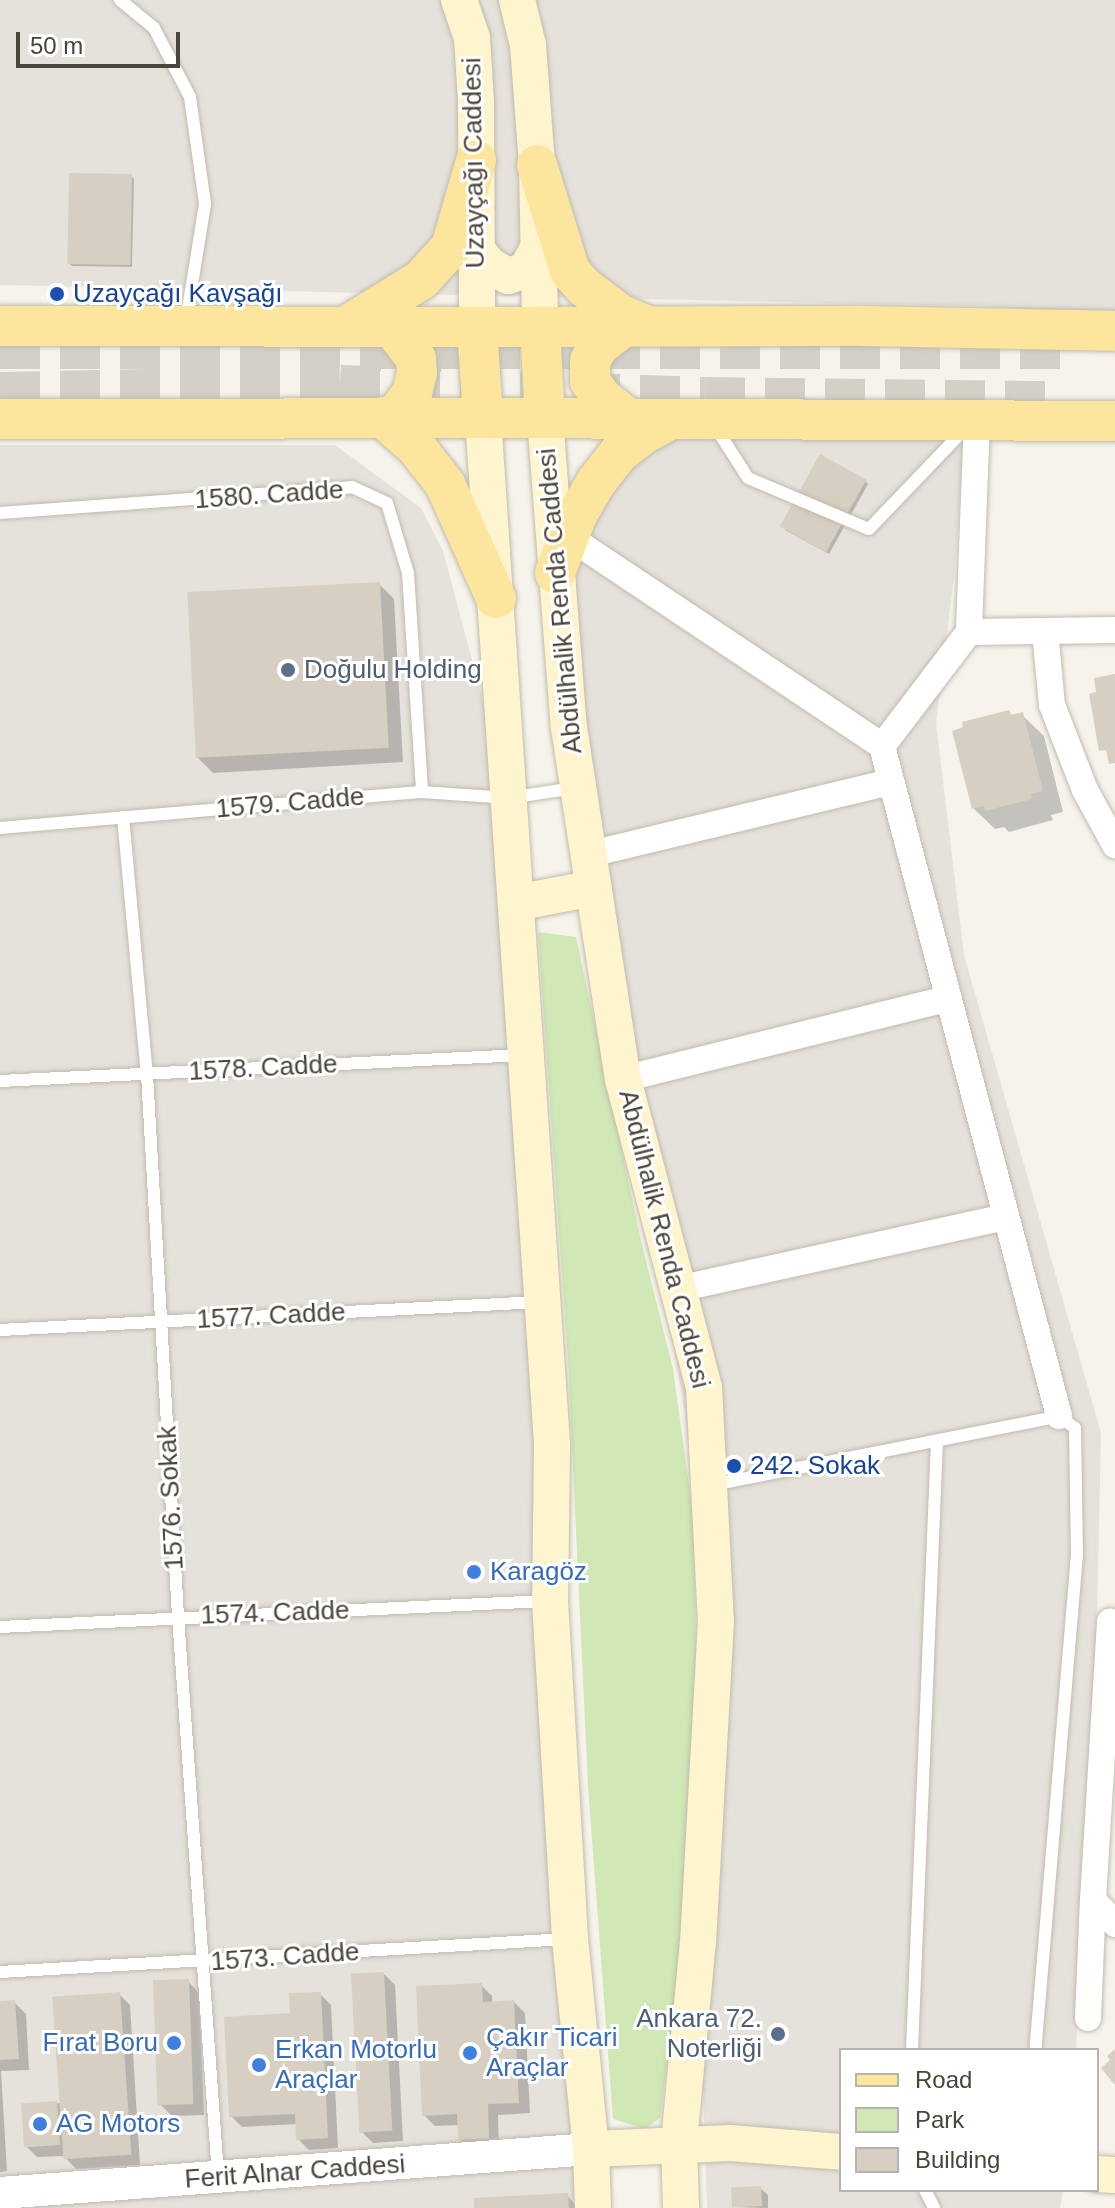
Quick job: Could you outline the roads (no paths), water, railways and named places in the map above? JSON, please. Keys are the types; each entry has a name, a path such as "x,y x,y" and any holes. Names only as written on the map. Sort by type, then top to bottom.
{"main road":[{"name":"Uzayçağı Caddesi","path":"459,0 472,38 477,327"},
{"path":"517,0 528,45 537,165 545,418"},
{"path":"347,326 421,280 451,247 476,161"},
{"path":"537,165 570,271 584,287 638,328"},
{"path":"477,250 489,265 508,276 526,270 539,247"},
{"path":"0,326 864,326 1113,343"},
{"path":"388,417 412,393 417,373 416,359 392,327"},
{"path":"477,327 552,1444 550,1601 570,1939 591,2149 593,2208"},
{"path":"628,418 601,397 590,381 590,361 598,347 638,328"},
{"path":"388,417 445,484 496,598"},
{"path":"0,419 388,417 1115,421"},
{"name":"Abdülhalik Renda Caddesi","path":"545,418 562,555 569,727 623,1079 704,1387 716,1621 698,1941 679,2143 681,2208"},
{"path":"562,555 597,481 619,453 645,433 692,418"},
{"path":"516,903 592,871"},
{"path":"591,2149 730,2143 839,2152"}],"street":[{"path":"882,746 969,632 974,420"},
{"path":"562,555 882,746 889,782 1059,1416"},
{"path":"969,632 1115,630"},
{"path":"1045,631 1052,705 1085,790 1115,845"},
{"path":"592,871 889,782"},
{"path":"623,1079 947,999"},
{"path":"678,1289 1006,1217"},
{"path":"1088,2018 1110,1622"},
{"path":"1093,1900 1115,1924"},
{"name":"Ferit Alnar Caddesi","path":"0,2193 591,2149"}],"lane":[{"path":"120,0 154,28 190,97 205,204 185,325"},
{"path":"692,418 748,478 869,529 974,420"},
{"name":"1580. Cadde","path":"0,513 352,487 387,503 408,573 422,792"},
{"name":"1579. Cadde","path":"0,828 422,792 509,798 579,787"},
{"name":"1576. Sokak","path":"123,817 147,1074 178,1617 218,2179"},
{"name":"1578. Cadde","path":"0,1081 526,1055"},
{"name":"1577. Cadde","path":"0,1330 542,1302"},
{"path":"709,1486 1059,1416 1075,1428 1077,1554 1035,2048"},
{"path":"912,2048 937,1441"},
{"name":"1574. Cadde","path":"0,1627 550,1601"},
{"name":"1573. Cadde","path":"0,1972 570,1939"}],"tunnel":[{"path":"0,349 1072,349"},
{"path":"0,392 340,385 705,397 1051,401"}],"place":[{"name":"Uzayçağı Kavşağı","path":"57,294"},
{"name":"Doğulu Holding","path":"288,670"},
{"name":"242. Sokak","path":"734,1466"},
{"name":"Karagöz","path":"474,1572"},
{"name":"Ankara 72. Noterliği","path":"778,2034"},
{"name":"Fırat Boru","path":"174,2043"},
{"name":"Çakır Ticari Araçlar","path":"470,2053"},
{"name":"Erkan Motorlu Araçlar","path":"259,2065"},
{"name":"AG Motors","path":"40,2124"}]}
